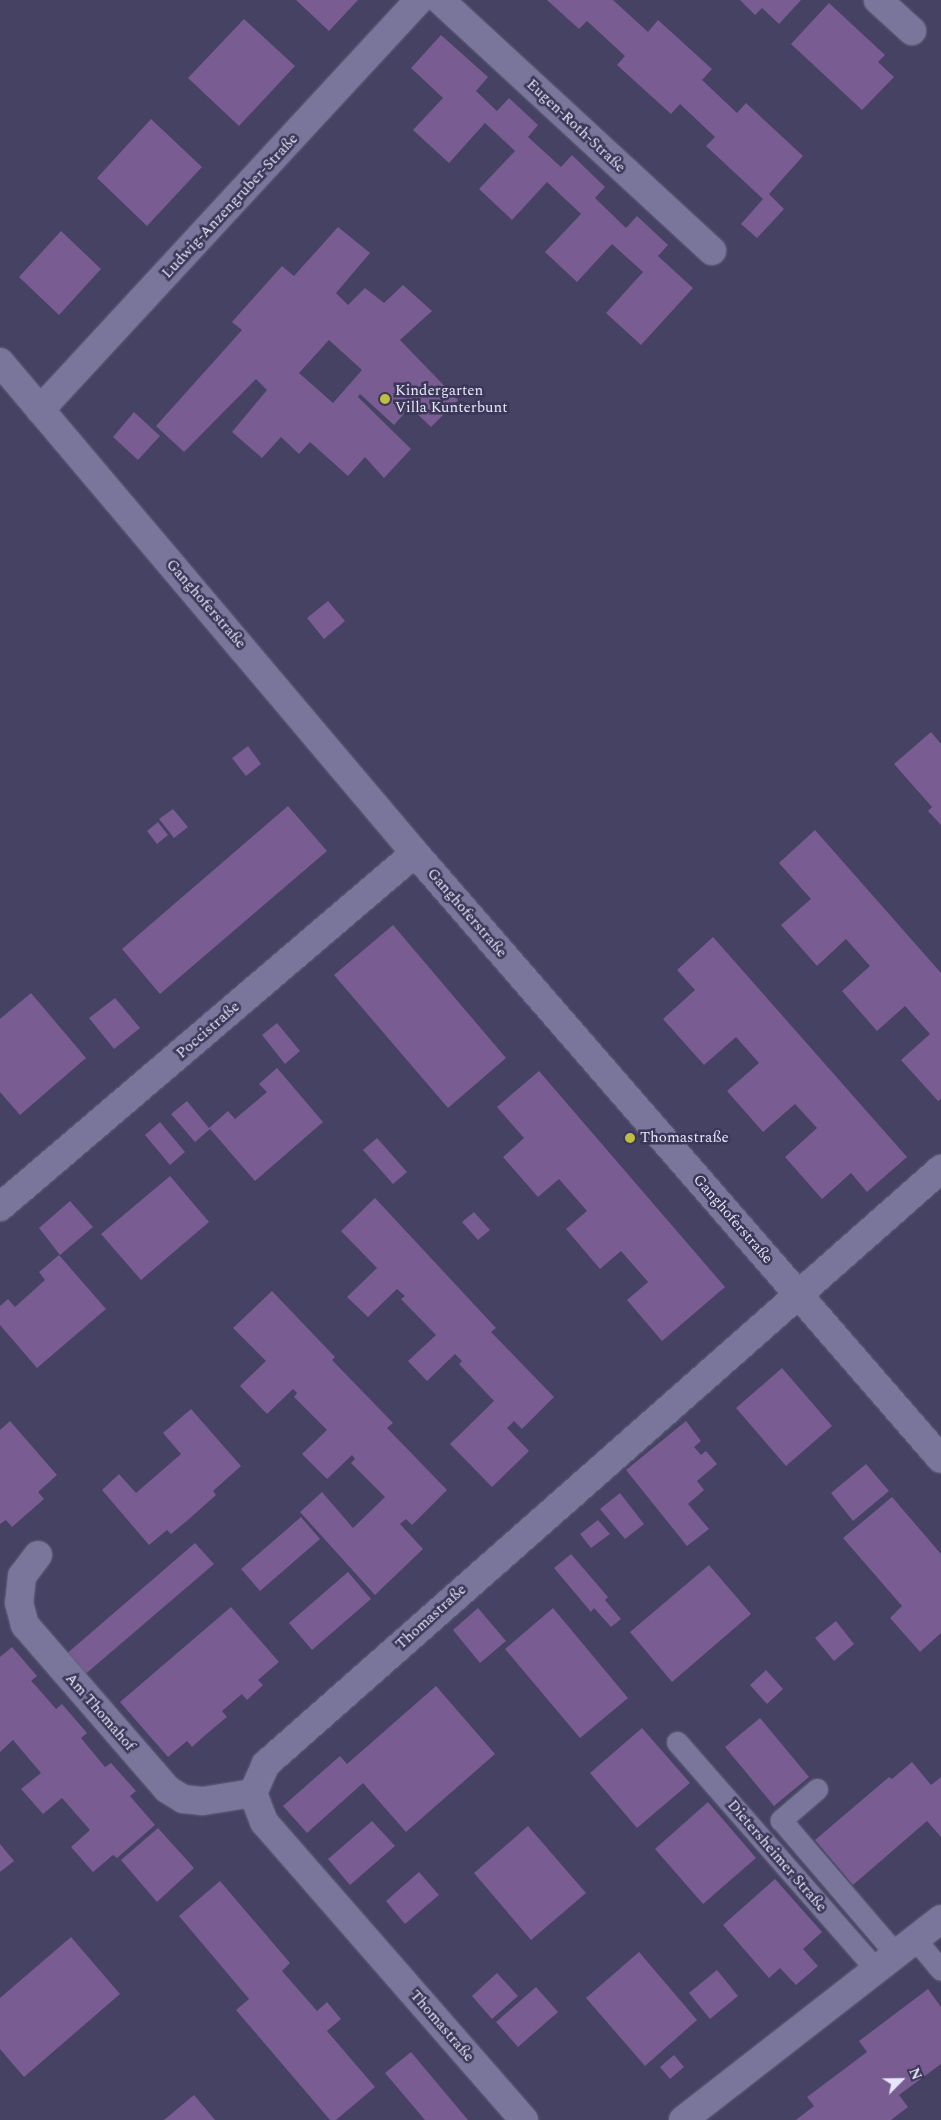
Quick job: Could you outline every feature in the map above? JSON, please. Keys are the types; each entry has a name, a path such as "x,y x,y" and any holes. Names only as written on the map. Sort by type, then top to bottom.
{"street":[{"name":"Ludwig-Anzengruber-Straße","path":"40,410 420,0"},
{"name":"Eugen-Roth-Straße","path":"440,0 712,251"},
{"path":"878,0 912,31"},
{"name":"Ganghoferstraße","path":"0,362 415,853 941,1459"},
{"name":"Poccistraße","path":"0,1207 415,853"},
{"name":"Thomastraße","path":"524,2120 264,1822 253,1792 266,1764 941,1169"},
{"name":"Am Thomahof","path":"38,1555 22,1576 19,1603 25,1625 167,1789 183,1799 203,1801 253,1792"},
{"path":"683,2120 941,1919"}],"lane":[{"name":"Dietersheimer Straße","path":"677,1742 896,1954"},
{"path":"817,1789 781,1820 896,1954 941,1970"}],"building":[{"path":"296,0 358,0 329,31"},
{"path":"547,0 613,0 648,32 658,20 712,69 702,80 737,113 746,103 803,156 769,194 784,209 757,238 741,224 763,199 706,146 715,137 680,104 671,114 617,65 625,56 587,21 579,29"},
{"path":"740,0 801,0 779,24 762,8 755,15"},
{"path":"829,3 885,55 878,62 894,77 862,110 791,44"},
{"path":"244,19 295,66 239,126 188,78"},
{"path":"441,35 488,77 476,91 497,111 509,98 538,125 528,137 561,167 572,155 605,187 595,198 626,228 637,216 668,245 658,256 693,288 641,345 606,313 643,272 612,244 577,282 545,252 581,214 547,182 512,220 479,189 515,151 485,123 449,163 413,130 443,98 411,68"},
{"path":"151,119 202,167 147,226 97,178"},
{"path":"338,227 370,253 336,293 348,305 365,288 384,303 403,285 432,311 400,340 458,400 431,427 410,407 394,425 360,394 358,397 411,449 384,478 365,457 348,476 310,442 299,454 281,437 262,458 232,432 267,390 256,379 184,452 156,426 242,330 232,322 282,266 294,276","holes":["329,340 362,370 333,403 299,373"]},
{"path":"61,231 101,269 59,315 19,277"},
{"path":"134,412 160,436 138,460 113,437"},
{"path":"328,601 345,621 324,639 307,618"},
{"path":"931,732 941,744 941,825 928,811 932,807 894,764"},
{"path":"248,746 261,764 246,776 232,758"},
{"path":"288,806 327,851 160,994 122,949"},
{"path":"173,809 188,827 174,838 159,819"},
{"path":"158,822 168,835 157,844 147,831"},
{"path":"815,830 941,973 941,1099 938,1101 901,1060 930,1034 905,1006 877,1031 842,991 870,966 846,939 817,966 781,925 811,899 779,863"},
{"path":"393,925 506,1058 448,1108 334,975"},
{"path":"713,937 907,1157 867,1192 851,1173 822,1199 785,1157 817,1128 795,1104 763,1132 727,1091 759,1063 736,1037 704,1065 663,1019 695,990 677,970"},
{"path":"31,993 86,1058 20,1115 0,1092 0,1019"},
{"path":"115,998 140,1028 114,1049 89,1018"},
{"path":"277,1023 300,1051 285,1064 262,1035"},
{"path":"277,1068 323,1122 255,1181 210,1129 195,1142 171,1114 187,1101 209,1128 228,1111 235,1119 267,1092 259,1084"},
{"path":"539,1071 725,1287 662,1341 627,1300 648,1282 621,1251 600,1269 566,1229 587,1211 559,1179 538,1197 503,1157 524,1138 497,1107"},
{"path":"160,1122 185,1152 170,1165 145,1135"},
{"path":"377,1138 407,1172 393,1184 363,1150"},
{"path":"170,1176 209,1222 141,1280 101,1234"},
{"path":"375,1198 496,1328 491,1332 554,1397 522,1429 514,1421 507,1428 529,1451 492,1487 450,1444 494,1401 459,1364 462,1361 455,1354 427,1381 408,1361 436,1335 401,1299 405,1296 397,1289 368,1317 347,1297 377,1268 341,1231"},
{"path":"70,1201 93,1227 60,1255 39,1228"},
{"path":"474,1212 490,1230 478,1240 462,1222"},
{"path":"59,1255 106,1309 37,1368 0,1325 0,1306 8,1299 15,1307 45,1280 39,1272"},
{"path":"272,1291 335,1357 332,1360 393,1423 387,1428 447,1490 412,1525 406,1519 400,1524 423,1549 375,1595 300,1512 322,1492 353,1528 385,1497 351,1463 355,1459 352,1455 327,1479 302,1454 327,1430 294,1397 297,1393 293,1389 267,1414 240,1386 266,1361 233,1328"},
{"path":"782,1368 832,1426 786,1466 736,1408"},
{"path":"191,1409 241,1466 213,1491 216,1495 189,1519 171,1534 167,1530 149,1545 102,1490 119,1474 136,1493 181,1454 163,1433"},
{"path":"10,1421 57,1475 38,1492 44,1499 12,1527 6,1520 0,1524 0,1430"},
{"path":"686,1421 701,1441 694,1447 701,1455 706,1451 717,1464 697,1481 704,1490 688,1504 709,1529 687,1546 626,1470"},
{"path":"866,1464 889,1491 853,1521 831,1493"},
{"path":"620,1493 644,1524 625,1539 600,1509"},
{"path":"892,1497 941,1554 941,1633 920,1652 890,1618 902,1606 843,1538"},
{"path":"301,1517 320,1539 260,1591 241,1569"},
{"path":"598,1520 610,1534 591,1548 580,1534"},
{"path":"195,1543 214,1564 82,1677 64,1656"},
{"path":"571,1554 608,1597 605,1600 621,1619 611,1627 594,1608 591,1612 554,1568"},
{"path":"709,1565 751,1614 672,1682 630,1632"},
{"path":"348,1572 371,1599 312,1650 289,1623"},
{"path":"231,1607 279,1662 258,1680 263,1685 247,1700 242,1694 222,1711 227,1717 192,1747 187,1741 168,1757 120,1702"},
{"path":"478,1608 506,1641 480,1663 453,1630"},
{"path":"553,1608 628,1698 580,1738 505,1649"},
{"path":"836,1621 854,1644 834,1661 815,1638"},
{"path":"12,1647 37,1676 31,1681 56,1709 62,1704 87,1733 81,1738 105,1767 111,1763 136,1791 130,1796 155,1825 117,1858 113,1855 93,1872 71,1847 90,1830 62,1798 43,1814 21,1789 41,1773 13,1740 0,1752 0,1657"},
{"path":"766,1670 783,1689 767,1704 750,1685"},
{"path":"436,1686 495,1754 406,1832 363,1783 307,1833 283,1806 340,1756 347,1764"},
{"path":"760,1718 809,1777 774,1806 725,1747"},
{"path":"642,1728 690,1783 637,1828 590,1773"},
{"path":"912,1762 931,1785 941,1777 941,1837 927,1821 853,1885 815,1840 889,1777 892,1779"},
{"path":"708,1802 756,1858 703,1904 655,1849"},
{"path":"372,1821 395,1846 350,1885 328,1859"},
{"path":"528,1826 586,1893 531,1940 474,1873"},
{"path":"158,1828 194,1868 157,1902 121,1860"},
{"path":"0,1844 14,1861 0,1872"},
{"path":"419,1872 439,1895 405,1924 386,1901"},
{"path":"775,1879 822,1932 803,1949 818,1966 796,1985 780,1968 769,1978 723,1925"},
{"path":"220,1881 290,1963 282,1971 317,2011 327,2002 341,2019 327,2031 375,2087 336,2120 330,2120 236,2010 249,1999 179,1916"},
{"path":"71,1937 120,1994 24,2077 0,2049 0,1998"},
{"path":"639,1952 697,2020 645,2066 586,1998"},
{"path":"717,1970 738,1996 710,2019 689,1993"},
{"path":"497,1973 518,1996 492,2019 472,1996"},
{"path":"536,1987 558,2012 518,2047 496,2022"},
{"path":"928,1989 941,2007 941,2064 899,2095 908,2107 891,2120 796,2120 814,2106 807,2097 867,2052 859,2041"},
{"path":"411,2052 468,2120 425,2120 385,2073"},
{"path":"674,2055 684,2067 670,2079 660,2067"},
{"path":"194,2095 215,2120 164,2120"}],"place":[{"name":"Kindergarten Villa Kunterbunt","path":"385,399"},
{"name":"Thomastraße","path":"630,1138"}]}
